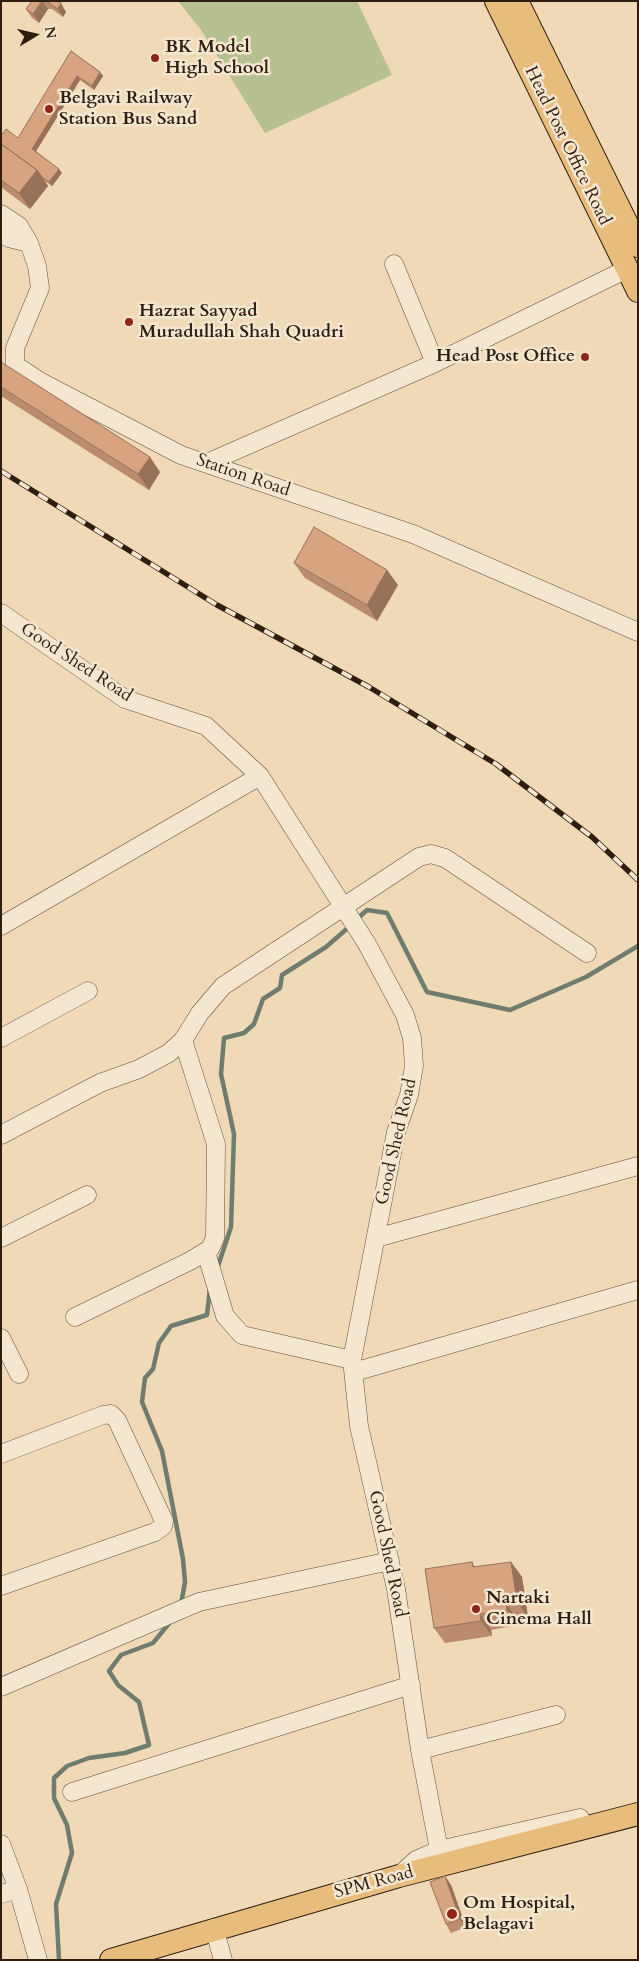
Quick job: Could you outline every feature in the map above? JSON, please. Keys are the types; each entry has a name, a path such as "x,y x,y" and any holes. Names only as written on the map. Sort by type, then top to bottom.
{"main road":[{"name":"Head Post Office Road","path":"496,1 638,291"},
{"name":"Head Post Office Road","path":"517,1 638,246"},
{"name":"SPM Road","path":"111,1960 214,1928 400,1876 638,1814"}],"street":[{"name":"Station Road","path":"1,214 19,226 29,243 37,266 40,288 15,348 15,365 41,382 181,455 413,534 638,632"},
{"path":"1,233 9,238 29,243"},
{"path":"394,264 435,363"},
{"path":"207,463 435,363 627,269"},
{"name":"Good Shed Road","path":"1,613 125,699 206,726 260,776 351,918 405,1015 412,1038 414,1066 409,1095 396,1132 353,1366 359,1426 390,1561 420,1750 439,1850"},
{"path":"1,926 260,776"},
{"path":"1,1135 100,1083 139,1069 169,1053 183,1040 200,1013 224,986 351,918 414,860 431,854 445,858 588,954"},
{"path":"1,1038 88,991"},
{"path":"75,1317 206,1252 212,1244 217,1231 216,1144 183,1040"},
{"path":"376,1238 638,1166"},
{"path":"1,1238 87,1195"},
{"path":"206,1252 226,1316 242,1334 353,1366 638,1290"},
{"path":"1,1338 19,1374"},
{"path":"1,1454 103,1415 111,1414 117,1420 164,1521 160,1530 155,1532 1,1586"},
{"path":"1,1687 199,1602 390,1561"},
{"path":"72,1792 411,1685"},
{"path":"420,1750 556,1714"},
{"path":"400,1876 416,1860 439,1850 638,1806"},
{"path":"400,1876 421,1879 448,1874 638,1825"},
{"path":"1,1844 10,1892 38,1960"},
{"path":"214,1928 223,1960"}],"green space":[{"path":"178,1 357,1 392,75 265,133 201,30"}],"building":[{"path":"32,1 42,1 33,14 26,9"},
{"path":"46,1 57,1 61,3 58,9"},
{"path":"71,51 100,72 92,86 77,76 32,149 59,169 49,182 37,170 1,144 1,136 6,129 18,138"},
{"path":"1,144 37,170 19,193 1,180"},
{"path":"1,362 150,457 138,474 1,387"},
{"path":"314,527 387,570 367,605 294,563"},
{"path":"472,1562 473,1567 511,1562 517,1602 506,1603 507,1610 480,1614 481,1621 434,1628 425,1569"},
{"path":"445,1876 460,1919 446,1924 430,1882"}],"waterway":[{"path":"356,920 367,910 387,913 427,992 510,1010 586,977 638,946"},
{"path":"217,1269 231,1227 234,1134 221,1074 224,1038 244,1033 254,1024 263,999 280,988 282,975 326,947 350,926"},
{"path":"181,1604 185,1582 183,1559 162,1451 142,1402 145,1378 153,1369 159,1343 171,1326 207,1315 210,1288"},
{"path":"59,1960 56,1904 72,1853 67,1825 54,1798 54,1778 67,1766 89,1758 125,1753 149,1745 139,1702 118,1685 109,1671 121,1655 153,1643 171,1621"}],"railway":[{"path":"1,471 217,605 369,687 496,764 592,837 638,880"}],"place":[{"name":"BK Model High School","path":"155,58"},
{"name":"Belgavi Railway Station Bus Sand","path":"49,109"},
{"name":"Hazrat Sayyad Muradullah Shah Quadri","path":"129,322"},
{"name":"Head Post Office","path":"585,357"},
{"name":"Nartaki Cinema Hall","path":"476,1609"},
{"name":"Om Hospital, Belagavi","path":"452,1914"}]}
